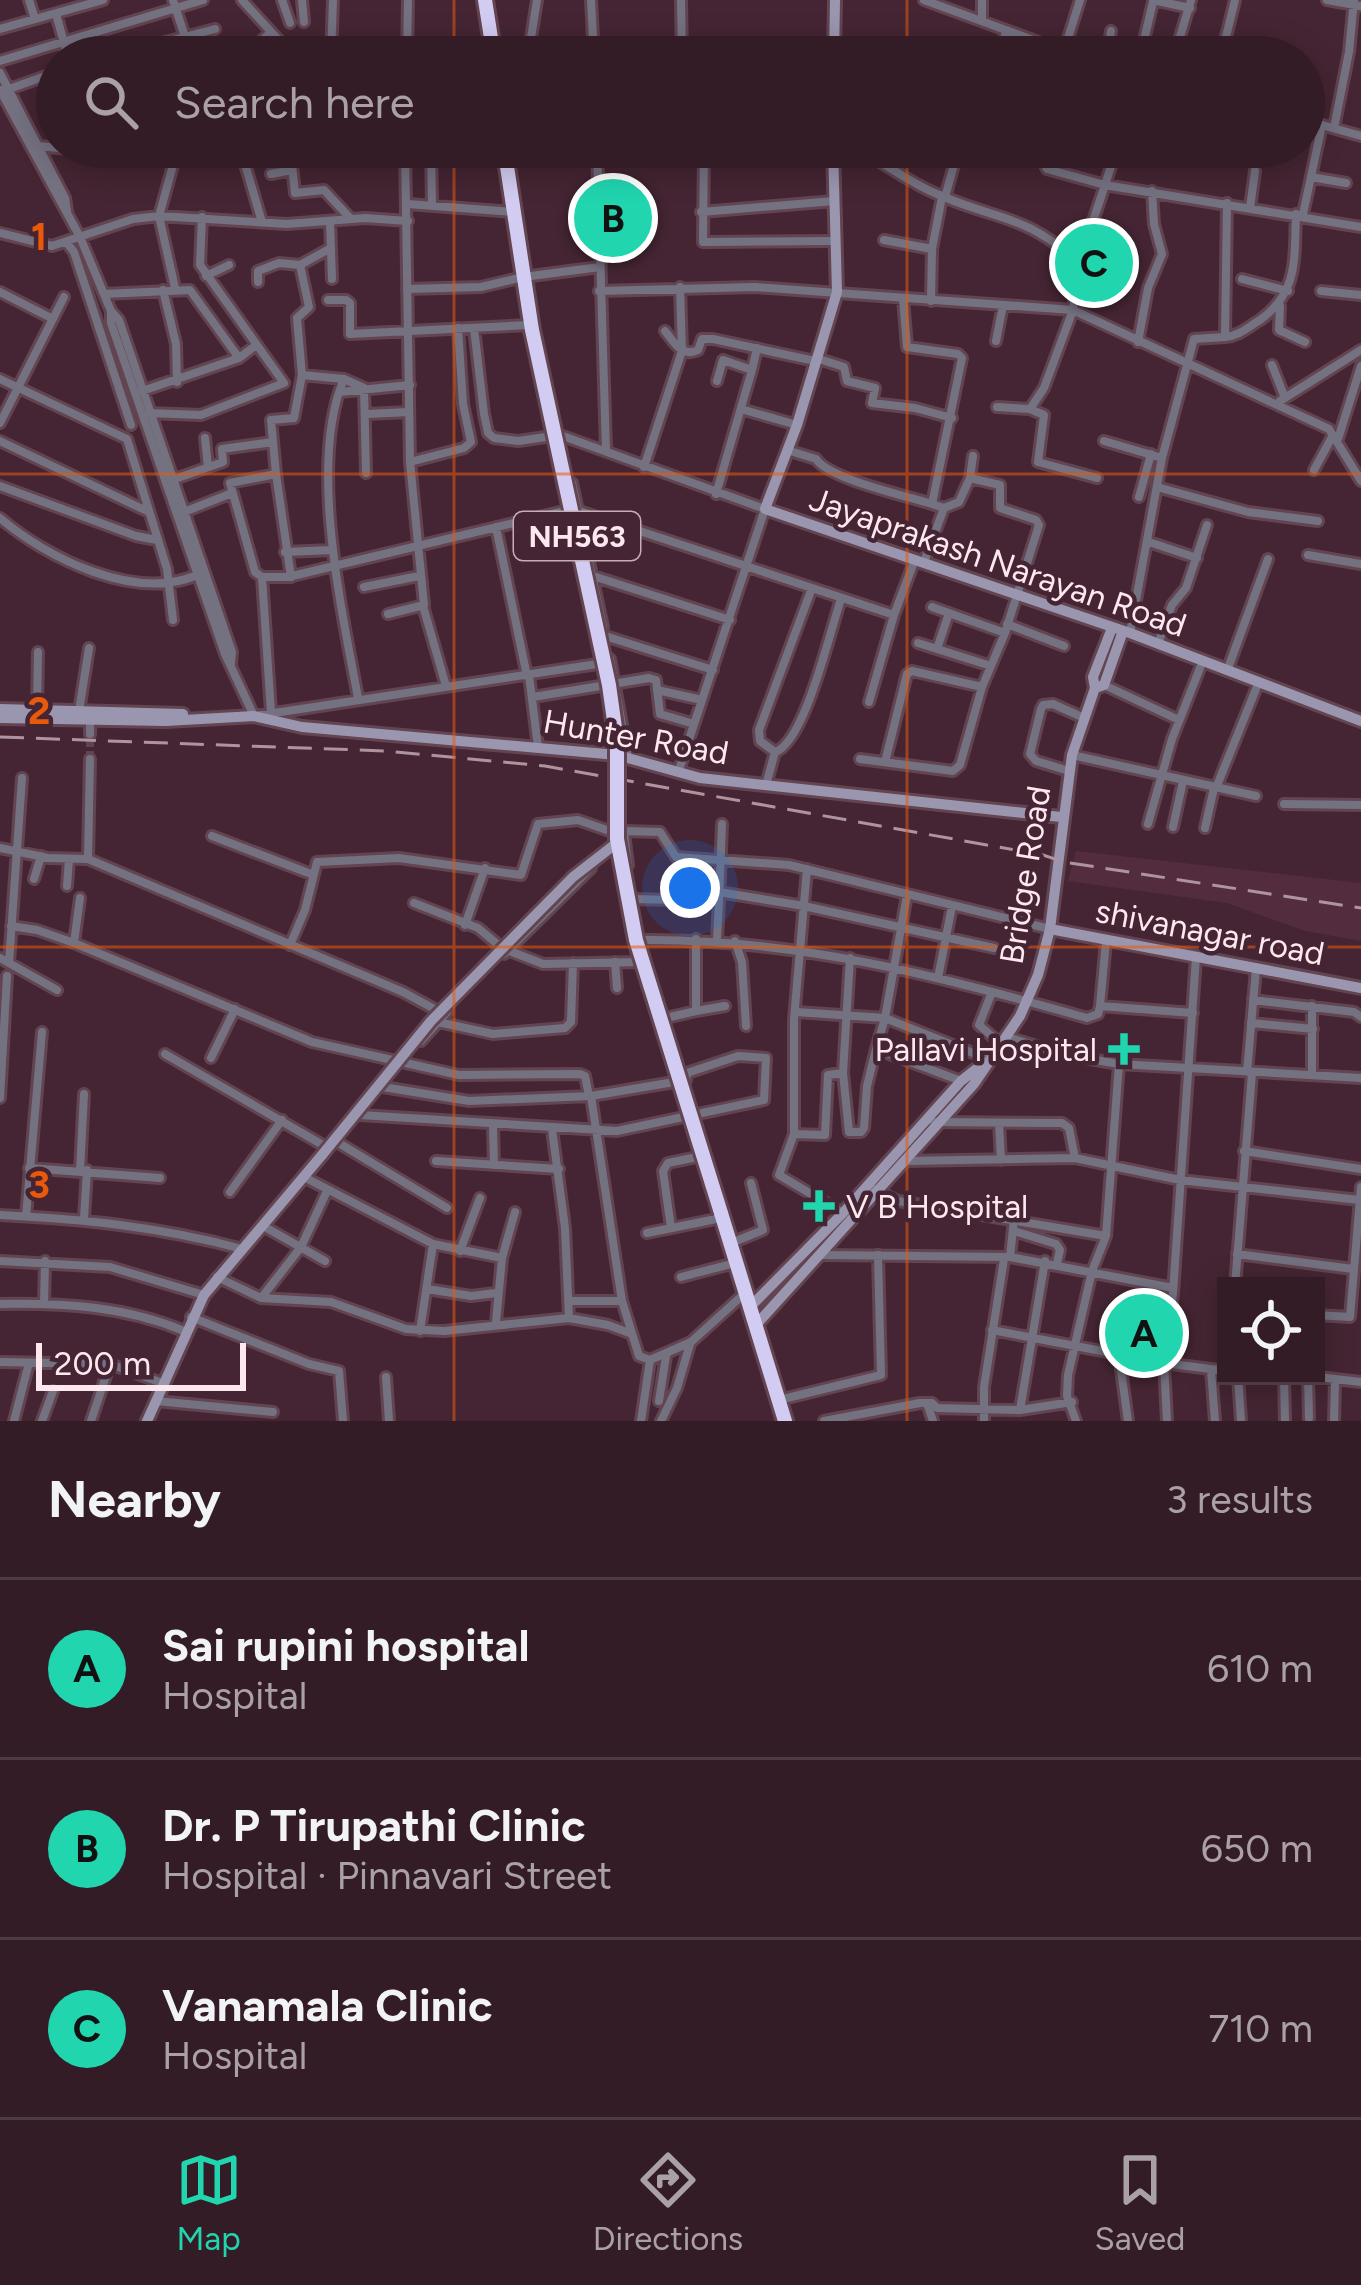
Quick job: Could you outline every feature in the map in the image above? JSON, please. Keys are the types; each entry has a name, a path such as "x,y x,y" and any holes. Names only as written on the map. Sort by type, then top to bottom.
{"highway":[{"path":"485,0 491,36"},
{"name":"NH563","path":"507,168 531,328 609,685 636,940 785,1421"}],"street":[{"path":"29,0 35,19"},
{"path":"0,29 103,0"},
{"path":"76,36 203,0"},
{"path":"242,0 269,34"},
{"path":"282,0 290,23"},
{"path":"302,0 304,22"},
{"path":"332,36 333,0"},
{"path":"407,36 408,0"},
{"path":"531,36 537,0"},
{"path":"591,0 593,36"},
{"path":"681,0 682,36"},
{"path":"834,36 835,0"},
{"path":"924,0 1020,36"},
{"path":"982,0 982,20"},
{"path":"1069,36 1080,0"},
{"path":"1226,36 1235,0"},
{"path":"1327,0 1356,4 1334,128"},
{"path":"1146,36 1153,1 1190,4 1180,36"},
{"path":"174,5 189,36 215,29"},
{"path":"56,14 62,36"},
{"path":"1004,36 1006,31"},
{"path":"1111,36 1112,32"},
{"path":"0,61 36,49"},
{"path":"1348,57 1361,57"},
{"path":"0,73 36,157"},
{"path":"4,90 36,79"},
{"path":"4,90 36,143"},
{"path":"1325,126 1361,136"},
{"path":"41,168 68,213"},
{"path":"49,168 65,198 74,252 131,425"},
{"path":"172,168 159,215 175,288"},
{"path":"246,168 262,222"},
{"path":"407,168 410,462 416,546 423,606 446,686"},
{"path":"431,168 432,203"},
{"path":"597,168 606,452"},
{"path":"703,168 703,242 836,241"},
{"name":"Jayaprakash Narayan Road","path":"834,168 837,292 766,509 1122,631 1361,721"},
{"path":"892,168 944,197 1027,224 1079,263"},
{"path":"932,301 932,249 953,168"},
{"path":"1046,168 1105,185 1361,226"},
{"path":"1030,410 1044,388 1073,310 1079,263 1110,168"},
{"path":"1305,343 1279,330 1280,306 1288,291 1299,214 1313,168"},
{"path":"271,174 292,170 295,193 324,190 350,219"},
{"path":"1250,208 1255,171"},
{"path":"1311,177 1346,184"},
{"path":"1138,342 1148,288 1162,254 1152,191"},
{"path":"701,212 835,201"},
{"path":"1226,338 1227,203"},
{"path":"408,204 514,212"},
{"path":"0,233 40,245 72,241 133,219 159,215 262,222 408,221"},
{"path":"202,218 200,265 206,276 284,383 301,389"},
{"path":"331,220 332,279"},
{"path":"884,240 932,249"},
{"path":"72,241 111,311 145,438 184,512 232,652 231,663"},
{"path":"258,282 258,271 278,262 301,265 331,248"},
{"path":"206,276 230,265"},
{"path":"291,577 271,420 294,418 301,389 298,318 309,308 301,265"},
{"path":"407,289 482,287 599,268"},
{"path":"1242,279 1288,291"},
{"path":"599,291 680,286 837,292 1073,310 1184,364 1282,400 1335,438 1361,481"},
{"path":"644,467 682,351 680,286"},
{"path":"198,296 214,287"},
{"path":"163,290 176,344 177,382"},
{"path":"104,294 190,290 238,358"},
{"path":"1321,291 1361,295"},
{"path":"0,292 53,319"},
{"path":"0,422 64,297"},
{"path":"903,298 907,347 956,353 962,358 932,504"},
{"path":"328,300 350,303 350,334 531,328"},
{"path":"996,341 1004,305"},
{"path":"1122,631 1149,542 1162,458 1194,339 1236,336 1280,306"},
{"path":"111,311 119,320 149,413 193,576 251,716 611,662"},
{"path":"410,462 471,442 463,404 458,328"},
{"path":"474,328 488,433 500,441 560,435 766,509 679,770"},
{"path":"664,331 682,351"},
{"path":"682,351 698,350 704,338 816,360 844,368 848,381 875,388 872,403 952,418"},
{"path":"142,391 238,358 255,346"},
{"path":"716,494 757,348"},
{"path":"1282,400 1361,350"},
{"path":"717,381 722,360 752,370"},
{"path":"1273,365 1282,400"},
{"path":"1314,470 1335,438 1361,366"},
{"path":"302,375 344,379 364,388"},
{"path":"0,379 128,439 145,438"},
{"path":"344,379 330,447 332,550 358,698"},
{"path":"149,413 201,415 284,383"},
{"path":"338,392 410,385"},
{"path":"364,388 366,473"},
{"path":"997,407 1044,416 1038,462 1097,478"},
{"path":"741,410 796,424"},
{"path":"367,414 409,412"},
{"path":"560,435 628,758"},
{"path":"205,438 208,467"},
{"path":"128,439 170,583 173,620"},
{"path":"0,441 149,512"},
{"path":"1104,441 1162,458"},
{"path":"168,481 224,462 222,449 273,442"},
{"path":"787,450 816,459 821,467 838,474 944,508 959,502 973,456"},
{"path":"1344,450 1361,454"},
{"path":"1139,497 1150,454"},
{"path":"276,474 230,483 255,572 262,577 291,577 579,511 894,615"},
{"path":"860,759 958,768 982,687 1030,560 1038,521 1000,508 1000,484 970,478"},
{"path":"0,487 158,540"},
{"path":"1157,487 1248,512 1318,521"},
{"path":"184,512 232,493"},
{"path":"869,702 894,615 944,508"},
{"path":"0,518 29,543 115,576 170,583 193,576"},
{"path":"1158,644 1172,604 1186,588 1208,525"},
{"path":"496,527 533,697 538,747"},
{"path":"1149,542 1197,558"},
{"path":"285,552 332,550"},
{"path":"1308,556 1361,564"},
{"path":"1227,673 1268,560"},
{"path":"364,587 419,576"},
{"path":"593,576 730,620"},
{"path":"262,577 271,712"},
{"path":"775,752 760,741 759,730 812,587"},
{"path":"766,785 775,752 790,742 801,721 841,599"},
{"path":"388,614 423,606"},
{"path":"932,607 1064,646"},
{"path":"937,649 949,613"},
{"name":"Bridge Road","path":"746,1301 905,1161 961,1082 1004,1041 1027,1001 1050,929 1072,755 1082,717 1122,631"},
{"path":"605,635 713,670"},
{"path":"918,644 992,666"},
{"path":"79,712 89,648"},
{"path":"37,712 38,652"},
{"path":"1148,824 1179,719 1202,663"},
{"path":"884,762 907,674 912,671 982,687"},
{"path":"533,697 649,678 656,680 660,713 694,724"},
{"path":"1205,828 1215,788 1258,684"},
{"path":"1099,687 1179,719"},
{"path":"656,690 702,700"},
{"path":"1069,771 1036,761 1030,754 1040,709 1053,704 1082,717"},
{"name":"Hunter Road","path":"0,714 90,728 202,717"},
{"name":"Hunter Road","path":"0,714 251,716 302,727 628,758 692,777 1061,817"},
{"path":"1072,755 1256,796"},
{"path":"88,860 89,759"},
{"path":"22,778 4,961 57,990"},
{"path":"1172,826 1183,781"},
{"path":"1284,804 1361,805"},
{"path":"290,945 316,862 399,858 521,875 538,824 578,820 613,833 623,843 640,940 698,1114 728,1220 725,1226"},
{"path":"717,939 722,824"},
{"path":"147,1421 184,1331 218,1277 430,1022 573,877 623,843 660,832 676,856 684,859 720,857 807,869 1050,929"},
{"path":"212,836 311,874"},
{"path":"325,1152 441,1018 600,860 623,843"},
{"path":"0,848 88,860 403,992 441,1018 493,1034 566,1028 571,1022 573,963"},
{"path":"34,879 41,856"},
{"path":"67,886 69,859"},
{"path":"465,925 485,868"},
{"path":"807,869 796,1012 794,1133 779,1175 843,1213"},
{"path":"850,958 843,1073 846,1129 861,1132 907,895"},
{"path":"632,899 719,896 804,906 994,948"},
{"path":"74,943 80,898"},
{"path":"414,903 478,928 508,950 543,964 650,962"},
{"path":"938,978 952,906"},
{"path":"7,924 74,943 312,1042 459,1075 586,1076 622,1301 639,1356 650,1360 691,1342 746,1301"},
{"name":"shivanagar road","path":"1050,929 1361,988"},
{"path":"695,1011 696,939"},
{"path":"640,940 717,939 800,949 938,978 1088,1018 1098,1014 1100,1006 1106,940"},
{"path":"735,941 742,962 746,1027"},
{"path":"1167,1421 1164,1363 1171,1322 1196,957"},
{"path":"615,962 617,988"},
{"path":"1236,1277 1256,969"},
{"path":"0,1098 8,976"},
{"path":"992,992 980,1025 1004,1041 1119,1064 1361,1078"},
{"path":"1253,1000 1354,1012 1361,1017"},
{"path":"666,1018 725,1006"},
{"path":"1100,1006 1193,1013"},
{"path":"1312,1006 1312,1075"},
{"path":"211,1058 235,1009"},
{"path":"796,1012 885,1018 987,1060"},
{"path":"1251,1023 1313,1029"},
{"path":"26,1216 42,1032"},
{"path":"876,1049 961,1082"},
{"path":"165,1054 282,1120 325,1152 448,1208"},
{"path":"361,1115 617,1131 764,1100 766,1058 738,1056 687,1073 686,1080"},
{"name":"Bridge Road","path":"755,1327 873,1188 974,1084 987,1060"},
{"path":"1076,1421 1067,1396 1068,1375 1092,1271 1106,1236 1119,1064"},
{"path":"794,1133 825,1135 828,1075 843,1073"},
{"path":"383,1087 470,1101 590,1096 686,1080"},
{"path":"84,1094 84,1218"},
{"path":"230,1192 282,1120"},
{"path":"933,1122 1065,1124 1075,1159"},
{"path":"999,1124 1001,1160"},
{"path":"493,1126 494,1165"},
{"path":"552,1129 569,1318"},
{"path":"1244,1150 1361,1169"},
{"path":"671,1228 663,1171 668,1163 709,1154"},
{"path":"905,1161 1075,1159 1114,1163 1180,1180 1359,1200"},
{"path":"436,1161 559,1169"},
{"path":"29,1168 160,1178"},
{"path":"304,1177 434,1244 502,1258"},
{"path":"647,1233 725,1226 763,1230 751,1183"},
{"path":"1325,1316 1350,1317 1356,1292 1353,1269 1361,1187"},
{"path":"873,1188 898,1201 1106,1236"},
{"path":"261,1298 301,1247 327,1191"},
{"path":"460,1251 480,1198"},
{"path":"496,1323 496,1293 515,1212"},
{"path":"0,1214 84,1218 242,1249"},
{"path":"984,1421 981,1410 992,1330 1014,1219"},
{"path":"262,1225 325,1261"},
{"path":"1014,1231 1056,1244 1060,1250 1057,1263"},
{"path":"420,1331 434,1244"},
{"path":"1237,1254 1353,1269"},
{"path":"820,1255 1007,1258 1057,1263 1173,1288"},
{"path":"779,1400 881,1375 878,1255"},
{"path":"0,1261 110,1267 204,1294"},
{"path":"44,1304 45,1261"},
{"path":"1020,1410 1045,1262"},
{"path":"681,1277 735,1263"},
{"path":"218,1277 261,1298 331,1302 420,1331 569,1318 632,1334"},
{"path":"427,1289 470,1296 496,1293"},
{"path":"570,1301 622,1301"},
{"path":"0,1304 143,1314 184,1331"},
{"path":"1128,1421 1119,1355 1125,1319 1130,1315 1171,1322"},
{"path":"191,1317 309,1364 339,1371 343,1421"},
{"path":"992,1330 1217,1370"},
{"path":"662,1420 691,1342"},
{"path":"658,1401 666,1354"},
{"path":"641,1421 650,1360"},
{"path":"0,1362 110,1364 162,1383"},
{"path":"14,1421 29,1363"},
{"path":"91,1421 110,1364"},
{"path":"1211,1370 1215,1421"},
{"path":"386,1377 389,1421"},
{"path":"1325,1379 1361,1382"},
{"path":"1334,1421 1335,1381"},
{"path":"1239,1385 1241,1421"},
{"path":"1284,1385 1285,1421"},
{"path":"1309,1385 1309,1418"},
{"path":"42,1421 53,1391"},
{"path":"155,1400 273,1412"},
{"path":"824,1421 927,1402 937,1408 1020,1410 1072,1402"},
{"path":"927,1402 933,1421"}],"shaded area":[{"path":"1076,851 1361,883 1361,941 1305,931 1227,903 1068,881"}],"tunnel":[{"path":"90,734 90,759"}],"railway":[{"path":"0,737 386,751 545,766 1064,862 1361,908"}],"place":[{"name":"Dr. P Tirupathi Clinic","path":"613,218"},
{"name":"Vanamala Clinic","path":"1094,263"},
{"name":"Pallavi Hospital","path":"1124,1049"},
{"name":"V B Hospital","path":"819,1206"},
{"name":"Sai rupini hospital","path":"1144,1333"}]}
